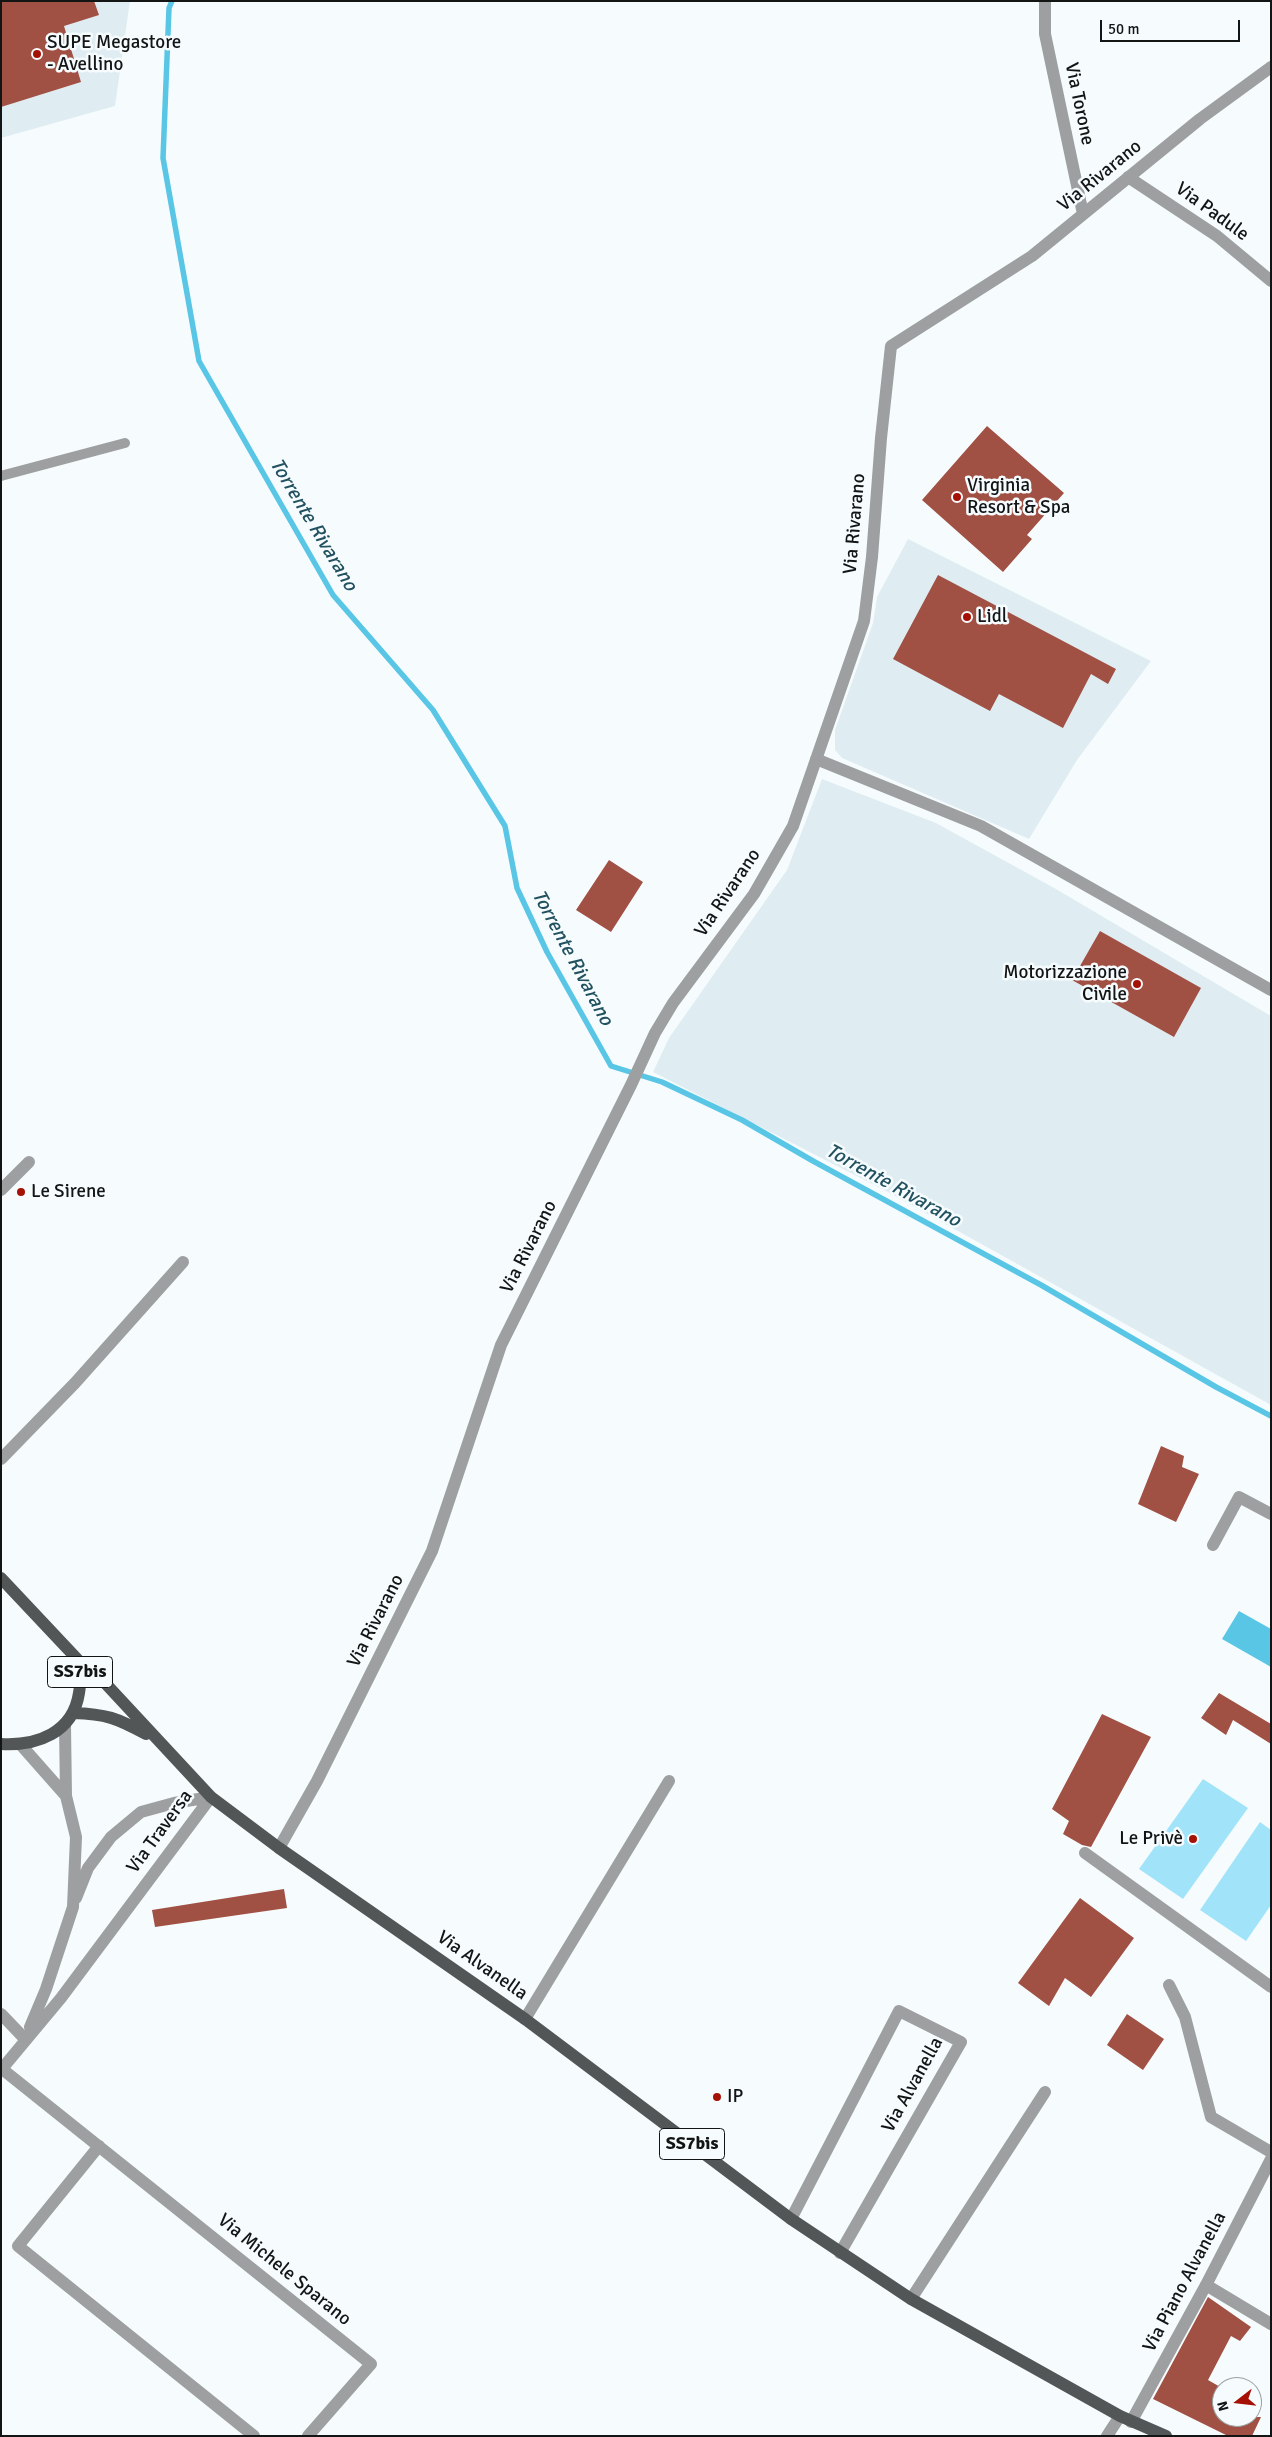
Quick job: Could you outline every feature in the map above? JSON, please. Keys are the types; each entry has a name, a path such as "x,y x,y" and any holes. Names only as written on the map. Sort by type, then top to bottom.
{"main road":[{"name":"SS7bis","path":"1,1578 80,1662 106,1684 157,1740"},
{"name":"SS7bis","path":"1,1744 21,1745 41,1741 65,1726 73,1713 79,1693 80,1662"},
{"name":"SS7bis","path":"73,1713 104,1714 124,1722 157,1740"},
{"name":"Via Alvanella","path":"157,1740 210,1797 279,1848 525,2019 791,2219 840,2253 911,2299 1126,2419 1166,2436"}],"street":[{"name":"Via Torone","path":"1044,1 1045,34 1082,214"},
{"name":"Via Rivarano","path":"279,1848 317,1781 432,1551 501,1345 632,1085 655,1034 673,1003 754,894 793,826 864,621 872,557 881,438 891,346 1032,256 1200,119 1271,67"},
{"name":"Via Padule","path":"1128,177 1217,236 1271,281"},
{"path":"816,759 980,826 1271,990"},
{"path":"1,1190 29,1162"},
{"path":"1,1459 75,1383 183,1262"},
{"path":"1213,1545 1239,1497 1271,1514"},
{"name":"Via Traversa","path":"65,1726 66,1796 76,1837 73,1907"},
{"name":"Via Traversa","path":"21,1745 66,1796"},
{"path":"525,2019 669,1781"},
{"name":"Via Traversa","path":"25,2039 46,1989 88,1868 111,1837 141,1812 174,1803 210,1797"},
{"name":"Via Traversa","path":"2,2069 61,1998 210,1797"},
{"path":"1085,1854 1271,1987"},
{"path":"1169,1985 1185,2017 1211,2117 1271,2152"},
{"name":"Via Alvanella","path":"791,2219 899,2011 961,2042 840,2253"},
{"path":"1,2014 25,2039"},
{"name":"Via Michele Sparano","path":"2,2069 371,2364 308,2436"},
{"path":"911,2299 1045,2092"},
{"path":"99,2146 18,2246 254,2436"},
{"name":"Via Piano Alvanella","path":"1107,2436 1126,2419 1206,2285 1271,2159"},
{"path":"1206,2285 1271,2324"}],"lane":[{"path":"1,476 125,443"}],"shaded area":[{"path":"1,1 130,1 115,106 1,138"},
{"path":"908,539 1151,661 1077,760 1029,839 842,758 835,750 835,730 873,623 877,597"},
{"path":"822,779 936,823 1056,889 1271,1016 1271,1405 886,1191 653,1072 669,1038 787,870"},
{"path":"1239,1611 1271,1629 1271,1667 1222,1639"},
{"name":"Le Privè","path":"1203,1779 1248,1808 1183,1899 1139,1869"},
{"name":"Le Privè","path":"1260,1822 1271,1830 1271,1905 1246,1941 1200,1910"}],"building":[{"name":"SUPE Megastore - Avellino","path":"1,1 94,1 99,15 64,26 81,82 1,107"},
{"name":"Virginia Resort & Spa","path":"987,426 1064,493 1027,535 1032,539 1003,572 922,500"},
{"name":"Lidl","path":"938,575 1116,669 1108,684 1091,674 1063,728 999,694 990,711 893,659"},
{"path":"609,860 643,882 611,932 576,910"},
{"name":"Motorizzazione Civile","path":"1100,931 1201,988 1174,1037 1072,980"},
{"path":"1161,1446 1184,1456 1182,1467 1199,1474 1176,1522 1138,1504"},
{"path":"1219,1693 1271,1724 1271,1744 1233,1720 1226,1735 1201,1718"},
{"name":"Le Privè","path":"1102,1714 1151,1737 1091,1847 1082,1845 1063,1834 1069,1821 1052,1809"},
{"path":"284,1889 287,1908 155,1927 152,1910"},
{"path":"1080,1898 1134,1938 1091,1997 1065,1978 1049,2006 1018,1983"},
{"path":"1127,2014 1164,2039 1143,2070 1107,2045"},
{"path":"1208,2297 1251,2327 1240,2341 1231,2336 1208,2380 1212,2382 1212,2427 1256,2427 1252,2436 1228,2436 1153,2399"}],"waterway":[{"name":"Torrente Rivarano","path":"172,1 169,8 163,158 199,361 333,595 433,710 505,826 517,888 547,952 611,1066 662,1082 742,1120 813,1161 1041,1285 1216,1387 1271,1416"}],"place":[{"name":"SUPE Megastore - Avellino","path":"37,54"},
{"name":"Virginia Resort & Spa","path":"957,497"},
{"name":"Lidl","path":"967,617"},
{"name":"Motorizzazione Civile","path":"1137,984"},
{"name":"Le Sirene","path":"21,1192"},
{"name":"Le Privè","path":"1193,1839"},
{"name":"IP","path":"717,2097"}]}
